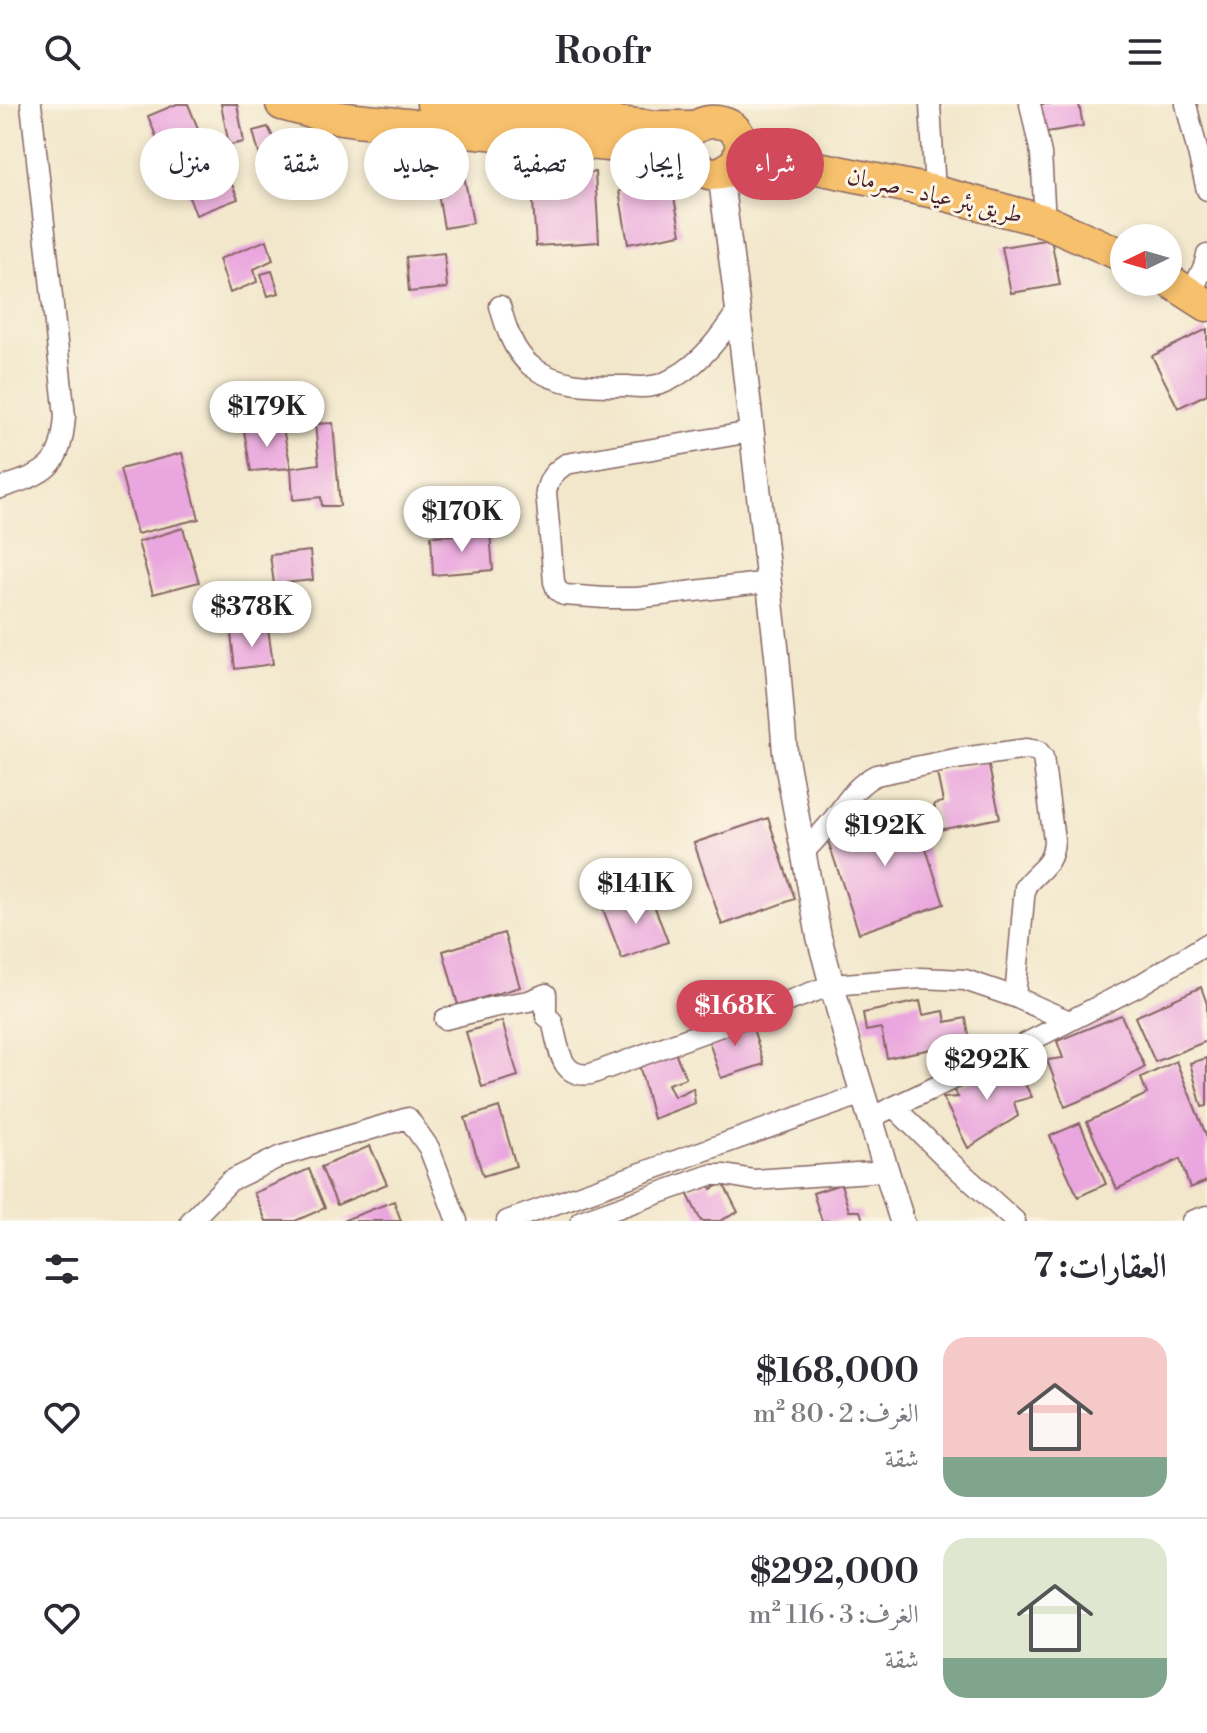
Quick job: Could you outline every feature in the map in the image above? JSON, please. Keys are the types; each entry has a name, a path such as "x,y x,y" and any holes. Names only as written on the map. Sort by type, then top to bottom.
{"highway":[{"name":"طريق بئر عياد - صرمان","path":"282,104 356,120 659,150 671,154 721,144 935,192 1045,221 1110,250"},
{"path":"433,104 656,127 688,116 686,155 721,144"}],"street":[{"path":"0,488 45,471 58,455 65,416 31,104"},
{"path":"930,104 935,192"},
{"path":"1030,104 1041,154 1045,221"},
{"path":"1186,104 1207,190"},
{"path":"721,144 785,753 819,937 902,1221"},
{"path":"1189,293 1207,255"},
{"path":"500,306 517,351 532,367 557,380 588,386 651,387 673,378 697,361 719,339 738,310"},
{"path":"751,432 566,464 554,472 546,492 554,582 557,590 564,595 605,598 637,598 769,582"},
{"path":"804,852 857,788 876,775 955,759 1027,749 1038,751 1043,757 1054,853 1049,863 1025,887 1015,997"},
{"path":"870,1118 1138,986 1207,944"},
{"path":"445,1019 529,1001 546,994 546,1016 552,1021 565,1066 573,1074 581,1076 832,985 920,978 965,980 1015,997 1069,1021"},
{"path":"507,1221 863,1094"},
{"path":"894,1107 1015,1221"},
{"path":"191,1221 230,1181 281,1156 408,1118 429,1148 457,1221"},
{"path":"581,1221 710,1175 754,1180 886,1171"},
{"path":"1192,1221 1207,1216"}],"building":[{"path":"177,104 188,104 198,128 153,128 148,116"},
{"path":"221,104 237,104 244,142 239,143 239,128 226,128"},
{"path":"1036,104 1079,104 1083,126 1041,133"},
{"path":"595,172 599,242 536,246 533,201 529,200 594,200"},
{"path":"190,200 235,200 196,215"},
{"path":"439,200 469,200 473,223 444,228"},
{"path":"621,200 674,200 681,234 628,244"},
{"path":"1051,239 1060,285 1011,293 1002,247"},
{"path":"267,240 273,260 254,269 257,282 230,293 219,259"},
{"path":"444,253 447,288 409,292 406,257"},
{"path":"272,271 279,293 268,296 261,274"},
{"path":"1207,329 1207,394 1178,408 1152,356"},
{"path":"333,423 340,506 322,506 321,497 293,500 291,468 319,464 315,424"},
{"path":"282,424 291,468 251,471 244,431"},
{"path":"182,453 199,519 137,534 120,469"},
{"path":"183,528 199,582 153,594 138,542"},
{"path":"490,533 493,570 433,575 431,536"},
{"path":"310,551 313,580 274,584 270,555"},
{"path":"268,628 273,664 235,669 231,633"},
{"path":"988,762 1000,818 939,830 934,804 943,802 937,773"},
{"path":"911,803 944,904 859,933 825,832"},
{"path":"768,818 795,899 722,925 694,843"},
{"path":"649,892 668,942 622,959 603,909"},
{"path":"504,933 520,987 458,1005 443,951"},
{"path":"1201,987 1207,1004 1207,1041 1155,1062 1135,1017"},
{"path":"920,1001 923,1015 944,1011 946,1022 966,1018 970,1041 887,1058 881,1028 866,1031 863,1013"},
{"path":"1121,1015 1145,1067 1103,1091 1065,1107 1047,1060 1063,1058 1057,1041"},
{"path":"750,1019 764,1064 721,1078 706,1033"},
{"path":"502,1021 518,1076 482,1087 466,1032"},
{"path":"674,1050 686,1078 668,1084 674,1097 693,1088 695,1103 653,1119 639,1064"},
{"path":"1207,1058 1207,1106 1202,1107 1190,1063"},
{"path":"1012,1061 1032,1097 1014,1102 1018,1116 968,1148 943,1098 958,1097 952,1088"},
{"path":"1176,1061 1207,1137 1207,1181 1190,1188 1180,1159 1117,1189 1087,1122 1147,1094 1141,1078"},
{"path":"499,1107 516,1166 483,1176 465,1118"},
{"path":"1080,1123 1106,1184 1078,1197 1050,1136"},
{"path":"370,1146 387,1184 337,1205 321,1167"},
{"path":"309,1169 325,1208 295,1221 266,1221 254,1193"},
{"path":"708,1181 711,1189 723,1183 738,1212 720,1221 701,1221 686,1191"},
{"path":"841,1184 849,1211 860,1211 863,1220 822,1221 813,1193"},
{"path":"394,1201 401,1221 342,1221"}]}
